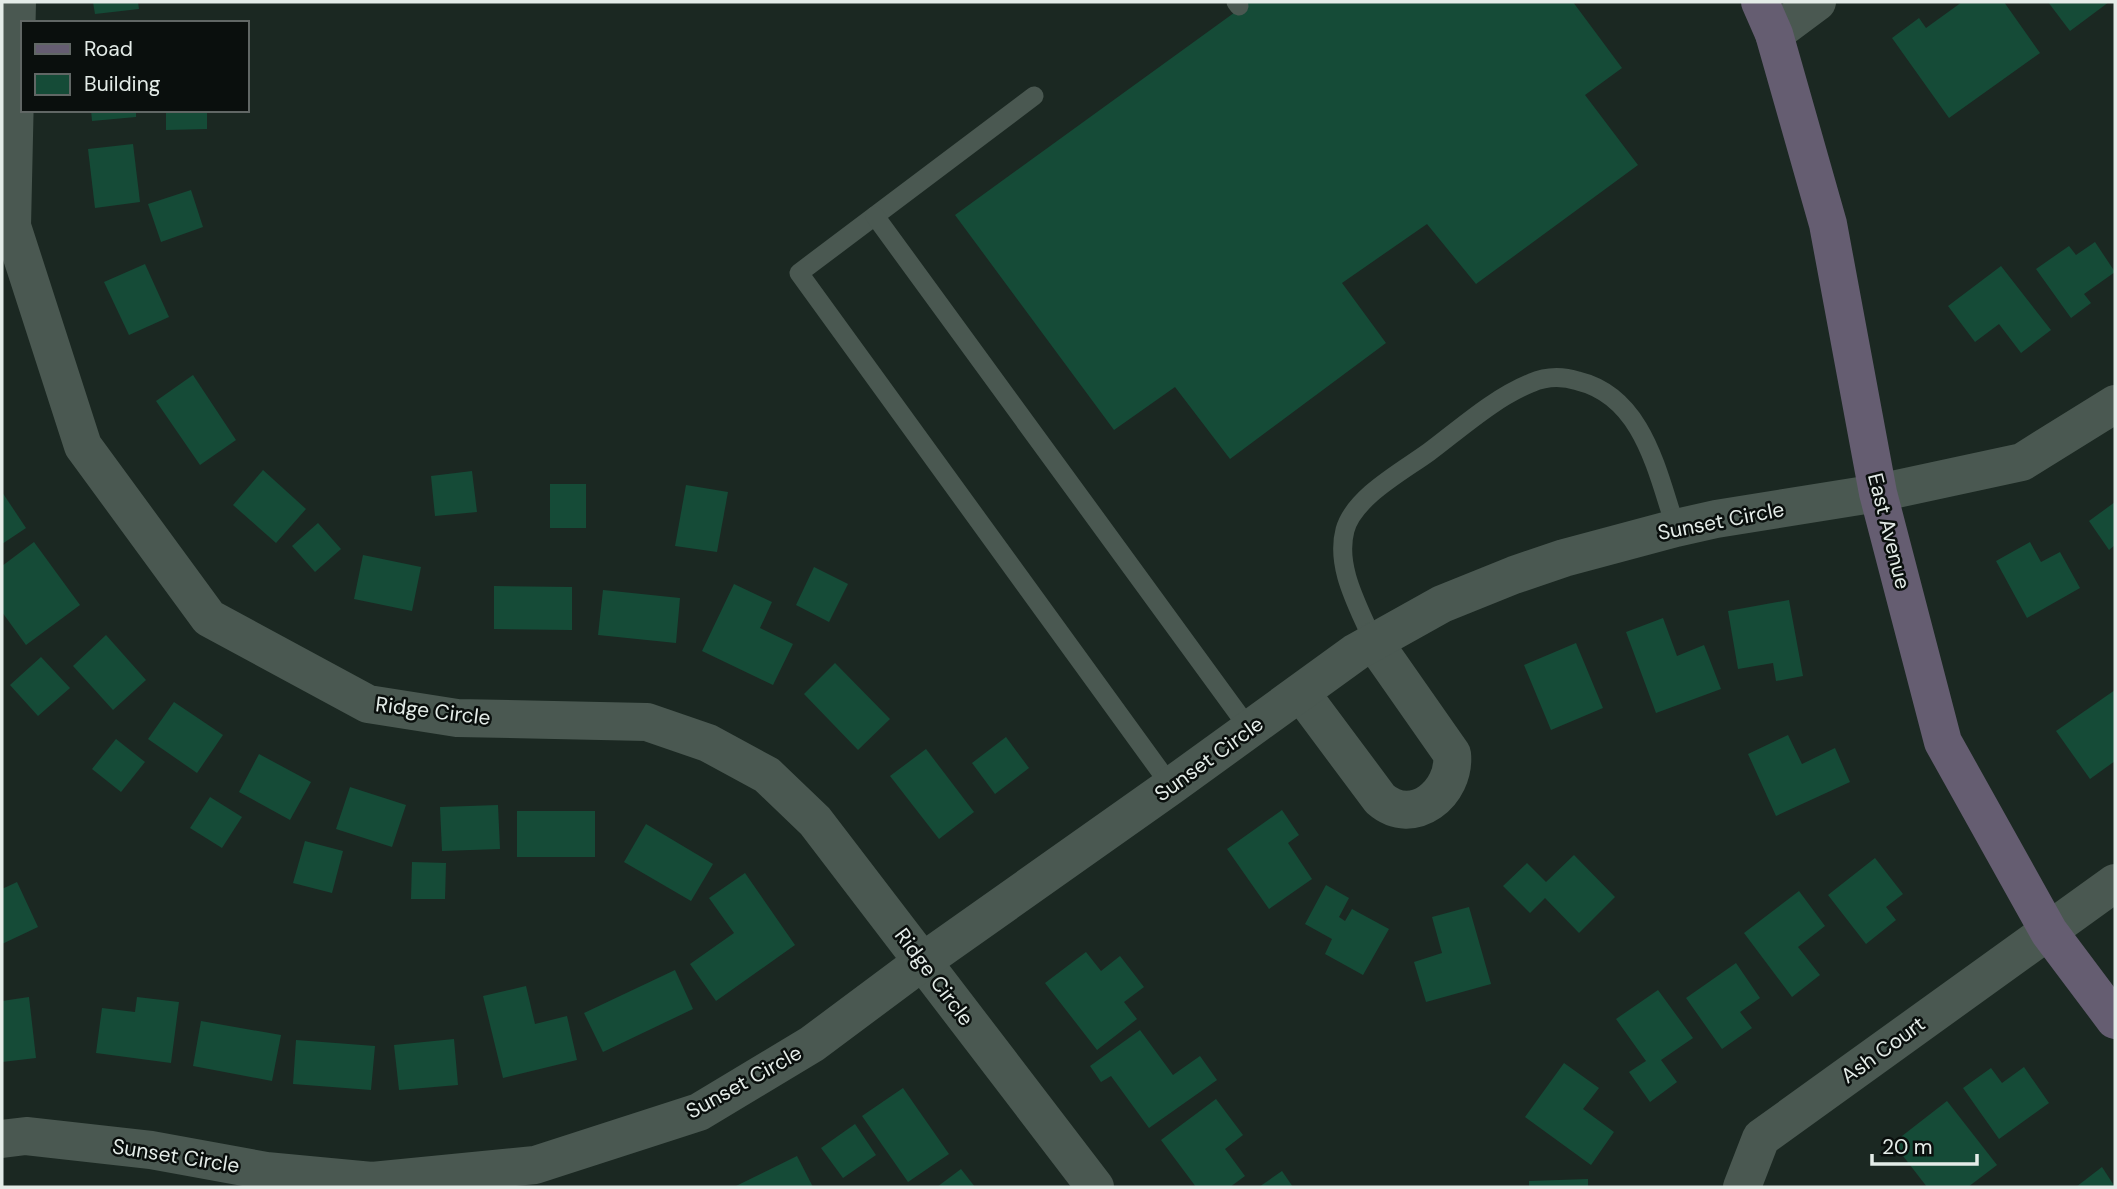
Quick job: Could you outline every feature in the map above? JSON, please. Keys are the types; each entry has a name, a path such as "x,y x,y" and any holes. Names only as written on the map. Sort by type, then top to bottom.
{"street":[{"name":"Ridge Circle","path":"17,2 12,226 83,446 209,618 368,704 457,718 647,722 708,743 766,775 815,821 1095,1187"},
{"path":"1767,18 1817,2"},
{"name":"East Avenue","path":"1767,18 1828,224 1878,493 1943,742 2049,932 2115,1020"},
{"name":"Sunset Circle","path":"2,1139 26,1136 81,1142 151,1150 266,1171 372,1181 535,1165 699,1112 812,1044 922,962 1373,641 1442,604 1489,584 1564,558 1676,528 1878,493 2022,462 2115,404"},
{"path":"1301,693 1387,806 1407,810 1432,802 1452,775 1452,754 1373,641"},
{"name":"Ash Court","path":"1742,1187 1761,1138 2115,883"}],"lane":[{"path":"1034,96 799,273 1017,570 1171,786"},
{"path":"875,216 1250,730"},
{"path":"1373,641 1343,562 1345,532 1355,509 1470,422 1531,383 1548,377 1566,378 1604,391 1632,416 1641,432 1676,528"}],"building":[{"path":"93,2 138,2 139,9 95,14"},
{"path":"1249,2 1573,2 1622,68 1585,95 1638,165 1476,284 1427,224 1342,283 1386,343 1230,459 1175,387 1114,430 955,215"},
{"path":"1962,2 2004,2 2040,53 1949,118 1892,38 1919,18 1926,28"},
{"path":"2048,2 2109,2 2070,31"},
{"path":"91,112 136,112 136,117 92,121"},
{"path":"166,112 207,112 207,129 166,130"},
{"path":"133,144 140,202 95,208 88,149"},
{"path":"191,190 203,227 161,242 148,204"},
{"path":"2095,242 2115,272 2084,294 2091,303 2071,318 2036,269 2069,246 2076,255"},
{"path":"145,264 169,317 129,335 104,282"},
{"path":"2001,266 2051,330 2021,353 1999,324 1975,342 1948,306"},
{"path":"193,375 236,440 200,465 156,401"},
{"path":"263,470 306,509 276,543 233,505"},
{"path":"472,471 477,512 435,516 431,476"},
{"path":"550,484 586,484 586,528 550,528"},
{"path":"686,485 728,492 717,552 675,546"},
{"path":"2,492 26,528 2,544"},
{"path":"2115,502 2115,545 2109,550 2089,521"},
{"path":"318,523 341,549 315,572 292,546"},
{"path":"34,542 80,605 26,645 2,612 2,566"},
{"path":"2030,542 2041,562 2060,552 2080,588 2027,618 1996,561"},
{"path":"363,555 421,567 412,611 354,599"},
{"path":"814,567 848,584 829,622 796,605"},
{"path":"734,584 772,602 760,628 793,644 773,685 702,651"},
{"path":"494,586 572,587 572,630 494,629"},
{"path":"603,590 680,598 676,643 598,635"},
{"path":"1789,600 1803,676 1776,681 1773,663 1738,669 1728,611"},
{"path":"1663,618 1677,656 1704,645 1721,689 1656,713 1626,632"},
{"path":"106,635 146,680 113,710 73,666"},
{"path":"1576,643 1603,708 1551,730 1524,665"},
{"path":"41,657 70,688 38,716 10,685"},
{"path":"835,663 890,719 858,750 804,694"},
{"path":"2115,690 2115,761 2090,779 2056,731"},
{"path":"174,702 223,735 197,773 148,739"},
{"path":"1788,735 1802,764 1835,748 1850,782 1776,816 1748,754"},
{"path":"1006,737 1029,768 995,794 972,763"},
{"path":"116,739 145,762 121,792 92,769"},
{"path":"926,749 974,812 939,839 890,776"},
{"path":"259,754 311,782 290,820 239,792"},
{"path":"350,787 406,805 392,847 336,829"},
{"path":"210,797 242,817 222,848 190,828"},
{"path":"498,805 500,849 442,851 440,807"},
{"path":"1282,810 1299,835 1288,843 1312,879 1269,909 1227,849"},
{"path":"517,811 595,811 595,857 517,857"},
{"path":"646,824 713,864 691,901 624,862"},
{"path":"305,841 343,851 332,893 293,883"},
{"path":"1574,855 1615,897 1579,933 1545,898 1530,913 1503,886 1527,863 1546,882"},
{"path":"1875,858 1903,894 1886,907 1896,920 1866,944 1828,895"},
{"path":"412,862 446,863 445,899 411,899"},
{"path":"745,873 795,945 716,1001 690,964 734,933 709,898"},
{"path":"17,882 38,927 2,944 2,889"},
{"path":"1326,885 1349,898 1339,917 1345,921 1352,909 1389,929 1363,975 1325,954 1332,939 1305,924"},
{"path":"1799,891 1825,926 1798,947 1820,975 1792,997 1744,933"},
{"path":"1469,907 1491,984 1426,1002 1414,962 1442,953 1432,917"},
{"path":"1086,952 1101,971 1120,956 1144,987 1124,1002 1137,1019 1097,1050 1045,983"},
{"path":"1736,963 1760,998 1740,1012 1752,1028 1722,1049 1686,998"},
{"path":"675,970 693,1009 603,1052 584,1013"},
{"path":"526,986 535,1024 567,1016 577,1060 503,1078 483,996"},
{"path":"1658,990 1693,1038 1661,1060 1677,1082 1650,1102 1629,1072 1646,1061 1616,1019"},
{"path":"29,997 36,1058 2,1062 2,1001"},
{"path":"137,997 179,1002 171,1063 96,1053 102,1008 135,1012"},
{"path":"201,1021 281,1035 272,1081 193,1066"},
{"path":"1140,1030 1173,1075 1200,1056 1217,1080 1149,1128 1111,1076 1101,1082 1090,1066"},
{"path":"454,1039 458,1085 399,1090 394,1045"},
{"path":"296,1040 375,1046 371,1090 293,1084"},
{"path":"1564,1063 1599,1088 1583,1109 1614,1132 1591,1165 1525,1117"},
{"path":"2024,1067 2049,1103 1999,1139 1963,1088 1991,1068 2002,1083"},
{"path":"903,1088 949,1154 908,1182 862,1116"},
{"path":"1216,1099 1243,1135 1225,1149 1245,1176 1230,1187 1196,1187 1161,1140"},
{"path":"1947,1101 1997,1165 1968,1187 1927,1187 1893,1143"},
{"path":"855,1124 876,1155 843,1178 821,1148"},
{"path":"797,1156 813,1187 734,1187"},
{"path":"2102,1167 2115,1187 2076,1187"},
{"path":"961,1169 975,1187 937,1187"},
{"path":"1282,1171 1293,1187 1259,1187"},
{"path":"1588,1179 1588,1187 1529,1187 1529,1181"}]}
